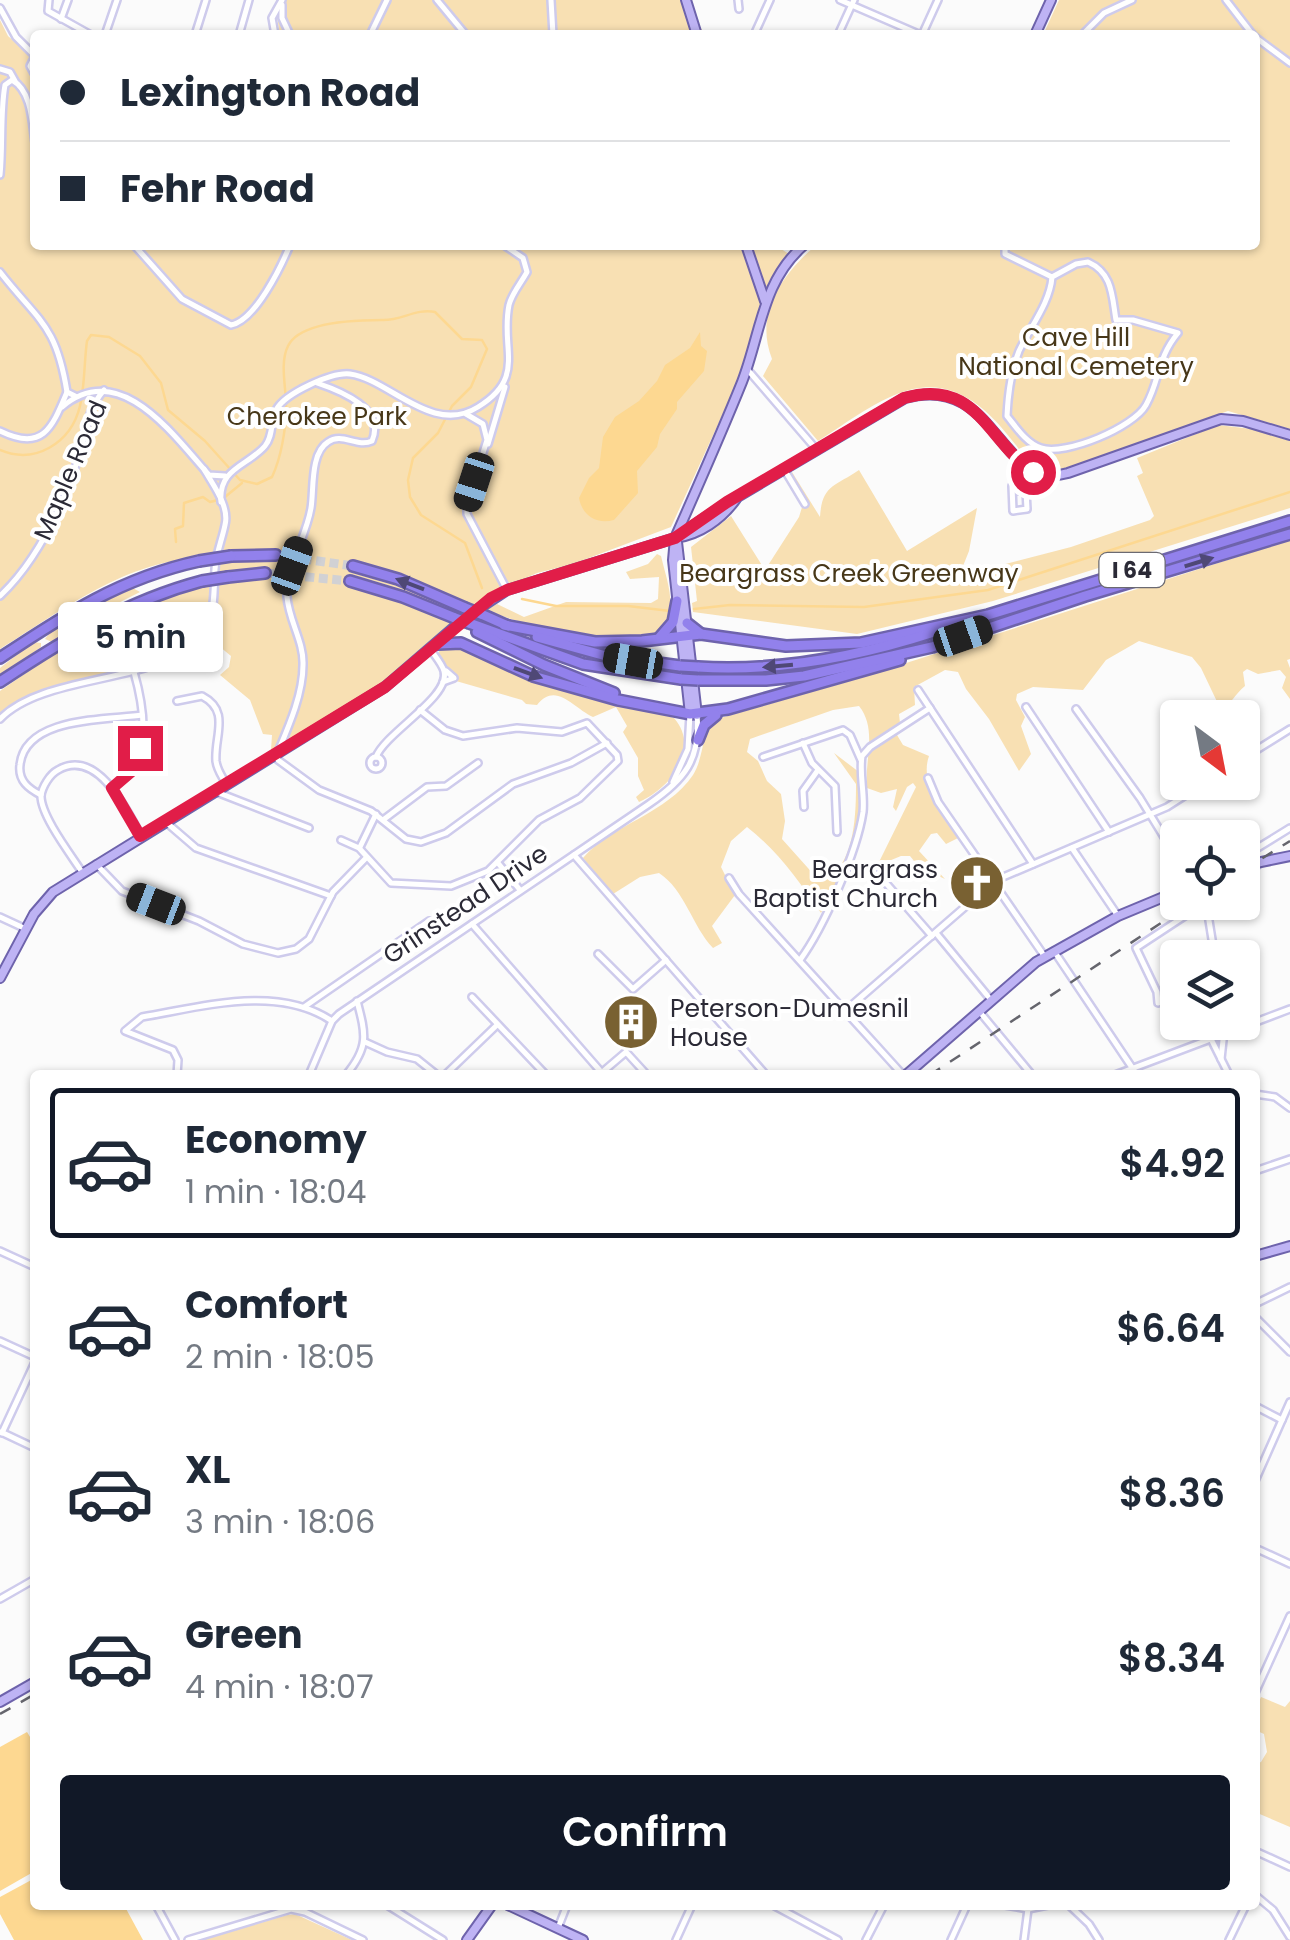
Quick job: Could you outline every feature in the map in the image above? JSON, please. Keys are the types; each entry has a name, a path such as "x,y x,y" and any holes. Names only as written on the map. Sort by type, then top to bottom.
{"highway":[{"name":"I 64","path":"354,566 398,579 559,644 606,656 680,666 752,668 834,659 883,647 1290,520"},
{"name":"I 64","path":"350,581 403,596 467,625 583,664 680,679 766,680 804,676 932,647 1290,534"},
{"path":"0,658 108,590 151,573 231,556 276,555"},
{"path":"0,682 104,616 137,600 202,581 265,574"},
{"path":"660,638 674,622 677,600"},
{"path":"504,625 595,642 701,634 761,644 822,646 860,643 974,618"},
{"path":"687,623 701,634"},
{"path":"467,625 529,658 640,704"},
{"path":"434,647 460,643 533,676 693,714 722,711 872,669 932,647"},
{"path":"698,740 704,725 722,711"}],"main road":[{"path":"686,0 695,30"},
{"path":"1037,30 1051,0"},
{"path":"748,250 765,301"},
{"name":"Grinstead Drive","path":"693,714 672,552 675,538 747,369 765,301 784,264 799,250"},
{"path":"0,978 49,896 385,687 482,605 507,590 690,536 736,499 893,403 913,395 956,399 972,408 1022,465 1050,477 1221,419 1243,420 1290,435"},
{"name":"Grinstead Drive","path":"675,538 687,623 685,637"},
{"path":"1261,862 1290,856"},
{"path":"910,1070 1045,957 1118,916 1160,898"},
{"path":"1260,1254 1290,1246"},
{"path":"0,1702 30,1685"},
{"path":"467,1940 488,1910"},
{"path":"519,1910 583,1940"}],"street":[{"path":"48,0 48,11 82,30"},
{"path":"62,19 68,0"},
{"path":"108,30 117,0"},
{"path":"196,30 206,0"},
{"path":"240,30 249,0"},
{"path":"275,30 272,18 282,0"},
{"path":"282,0 282,18 288,30"},
{"path":"372,30 387,0"},
{"path":"437,0 462,30"},
{"path":"551,0 553,30"},
{"path":"738,0 739,9"},
{"path":"756,30 770,0"},
{"path":"840,0 911,30"},
{"path":"924,30 938,0"},
{"path":"1087,30 1104,14 1132,0"},
{"path":"1226,0 1249,30"},
{"path":"840,30 853,3"},
{"path":"0,8 16,38 30,51"},
{"path":"1260,40 1290,62"},
{"path":"2,69 10,72 27,98 30,116"},
{"path":"0,175 1,103 6,84 2,69"},
{"path":"6,84 16,81"},
{"path":"138,250 182,299 224,324 235,325 254,312 287,250"},
{"path":"507,590 468,514 467,504 507,377 508,310 526,275 527,264 510,250"},
{"path":"1005,250 1005,254 1052,277"},
{"path":"1081,262 1096,266 1111,288 1116,320 1132,320 1178,333 1158,366 1147,404 1135,418 1089,440 1054,450 1033,445 1007,416 1017,355 1046,298 1052,277 1081,262"},
{"path":"0,272 32,306 55,340 64,365 67,392 46,434 20,440 0,431"},
{"path":"747,369 816,450"},
{"path":"0,720 17,704 37,694 134,672 186,648 206,627 212,610 217,550 226,525 221,489 230,473 269,441 278,406 292,396 331,376 348,374 364,378 411,405 475,418 486,428 481,460"},
{"path":"331,376 332,388"},
{"path":"458,413 472,411 486,401 502,388 507,377"},
{"path":"317,383 360,403 376,432 366,444 341,438 331,440 318,458 310,516 292,566 288,592 303,656 303,674 278,760 319,790 376,814 410,840 436,838 513,784 571,763 607,743"},
{"path":"62,407 74,396 104,390 137,403 215,477 230,473"},
{"name":"Maple Road","path":"0,596 42,541 77,462 88,414 104,390"},
{"path":"67,392 74,396"},
{"path":"784,468 806,504"},
{"path":"204,469 222,502"},
{"path":"1026,491 1027,509 1013,511 1012,486 1019,491 1029,490 1036,474"},
{"path":"376,757 443,682 443,667 434,647"},
{"path":"112,788 135,766 142,716 134,672"},
{"path":"918,690 1033,864"},
{"path":"177,700 198,696 217,709 220,722 216,762 226,784"},
{"path":"1026,706 1109,832"},
{"path":"861,760 870,747 930,708"},
{"path":"341,840 359,848 385,879 396,885 457,884 488,871 539,820 580,798 616,764 617,755 590,724 562,732 516,728 459,735 436,724 420,710"},
{"path":"1076,710 1160,831"},
{"name":"Grinstead Drive","path":"311,1070 332,1021 682,778 698,740 693,714"},
{"name":"Grinstead Drive","path":"669,788 688,749 693,714"},
{"path":"42,796 27,786 20,768 26,750 40,736 77,722 142,716"},
{"path":"1260,747 1290,728"},
{"path":"763,757 843,730 850,735 861,760 864,799 856,839 800,960"},
{"path":"803,743 818,770 832,781 837,832"},
{"path":"383,820 427,787 446,786 478,764"},
{"path":"82,872 47,814 42,796 52,774 75,766 96,773 112,788 140,836"},
{"path":"804,807 802,791 818,770"},
{"path":"928,778 938,802 1045,957"},
{"path":"214,791 309,828"},
{"path":"845,1011 994,882 1180,800"},
{"path":"359,848 376,814"},
{"path":"166,821 196,848 331,896"},
{"path":"1260,846 1290,828"},
{"path":"1072,847 1118,916"},
{"path":"574,854 762,1070"},
{"path":"96,864 122,891 199,921 243,944 273,953 304,944 331,896 366,858"},
{"path":"498,863 520,890"},
{"path":"878,874 991,1000"},
{"path":"729,878 739,894 899,1070"},
{"path":"0,917 26,929"},
{"path":"1158,1003 1157,992 1135,950 1179,920"},
{"path":"304,1008 429,921"},
{"path":"472,923 597,1070"},
{"path":"1054,951 1134,1070"},
{"path":"598,954 633,989 666,960"},
{"path":"472,997 541,1070"},
{"path":"350,1070 361,1056 365,1042 358,1001"},
{"path":"178,1070 173,1050 125,1031 142,1017 242,1002 285,1003 332,1021"},
{"path":"1260,1021 1290,1009"},
{"path":"978,1011 1028,1070"},
{"path":"450,1070 498,1025"},
{"path":"1140,1070 1209,1040"},
{"path":"1212,1040 1226,1070"},
{"path":"1221,1059 1224,1040"},
{"path":"365,1042 417,1059 431,1070"},
{"path":"605,1070 626,1052 642,1070"},
{"path":"1260,1095 1275,1097 1290,1108"},
{"path":"1260,1169 1290,1159"},
{"path":"0,1251 30,1265"},
{"path":"1260,1302 1288,1290"},
{"path":"1260,1322 1290,1352"},
{"path":"0,1341 30,1356"},
{"path":"30,1370 1,1432 30,1446"},
{"path":"1260,1471 1290,1402"},
{"path":"1260,1409 1282,1420"},
{"path":"1260,1550 1290,1564"},
{"path":"0,1599 30,1582"},
{"path":"1260,1682 1290,1616"},
{"path":"1260,1853 1290,1867"},
{"path":"1260,1899 1273,1910 1290,1937"},
{"path":"159,1910 174,1940"},
{"path":"188,1940 288,1910"},
{"path":"296,1910 363,1940"},
{"path":"395,1910 443,1940"},
{"path":"558,1928 565,1910"},
{"path":"676,1940 690,1910"},
{"path":"781,1910 838,1940"},
{"path":"866,1940 881,1910"},
{"path":"951,1940 965,1910"},
{"path":"1024,1940 1028,1910"},
{"path":"1074,1910 1100,1940"},
{"path":"1229,1940 1244,1910"}],"green space":[{"path":"286,0 684,0 702,30 279,30 277,17"},
{"name":"Cave Hill National Cemetery","path":"1059,0 1290,0 1290,429 1228,411 1064,469 1045,471 1031,465 984,409 958,393 929,387 888,398 818,441 763,376 772,359 767,326 774,296 811,250 1260,250 1260,30 1045,30"},
{"name":"Cherokee Park","path":"0,20 8,36 30,56 30,250 783,250 789,254 770,280 737,383 671,527 573,564 537,573 486,596 374,689 271,750 272,735 263,734 250,700 220,675 229,667 231,656 202,632 151,661 46,689 0,716 0,691 127,612 182,591 212,584 213,588 220,559 190,559 132,573 77,600 0,649"},
{"name":"Beargrass Creek Greenway","path":"1218,425 1252,429 1290,441 1290,508 993,601 857,634 693,612 692,603 697,601 691,547 731,516 765,570 799,517 803,504 786,475 792,472 820,517 827,493 859,470 907,551 977,508 969,551 959,576 1071,547 1150,520 1154,516 1137,476 1143,473 1137,458"},
{"path":"1290,540 1290,699 1282,688 1286,677 1280,670 1258,674 1247,669 1243,672 1245,686 1232,700 1216,700 1192,657 1139,641 1106,660 1083,690 1033,687 1017,694 1025,717 1021,726 1031,754 1019,771 958,672 945,670 914,687 915,705 899,714 900,723 894,730 903,745 929,756 930,788 960,837 946,844 937,833 931,834 919,851 945,879 934,874 927,877 910,856 867,870 868,865 880,860 916,787 913,783 907,787 896,811 893,807 897,789 881,793 867,788 869,735 859,706 833,710 750,739 747,752 781,794 785,821 782,839 816,877 830,878 845,859 854,821 856,784 834,753 859,772 857,827 846,862 821,913 778,856 747,827 731,841 721,867 735,895 712,926 722,943 713,948 675,889 659,873 640,877 613,894 583,858 608,836 682,788 697,768 708,731 717,719 853,680"},
{"path":"657,554 661,556 668,583 670,609 666,628 647,636 576,636 486,610 497,604 524,617 566,602 651,603 658,599 659,577 630,579 626,572 648,564"},
{"path":"131,587 140,592 79,623 52,642 45,639 72,615"},
{"path":"33,642 41,643 41,647 0,677 0,668"},
{"path":"450,646 529,678 674,718 684,742 679,766 662,787 639,802 636,797 644,790 638,776 638,758 623,732 627,726 616,707 593,717 558,696 544,698 537,705 526,704 456,681 455,675 439,661 439,651"},
{"path":"1260,1699 1285,1707 1290,1701 1290,1827 1260,1814 1260,1762 1267,1752 1264,1734 1260,1732"},
{"path":"295,1914 352,1940 202,1940 287,1915"}],"shaded area":[{"path":"700,332 701,346 707,351 704,371 677,402 657,447 637,471 638,493 614,520 591,517 579,498 599,468 603,437 615,417 639,401 665,365 690,348"},
{"path":"27,1732 30,1737 30,1874 0,1891 0,1747"},
{"path":"30,1881 30,1910 127,1910 143,1940 14,1940 0,1914 0,1897"}],"waterway":[{"path":"0,450 26,455 38,452 50,448 69,431 80,406 87,341 91,335 109,337 140,356 161,383 168,410 205,441 240,480 257,484 272,477 280,452 286,417 284,361 295,338 331,324 435,312 462,339 482,340 487,349 471,387 452,406 438,433 413,458 408,480 410,497 421,515 465,543 482,588"},
{"path":"225,497 242,483"},
{"path":"694,609 730,605 864,607 988,590 1290,492"},
{"path":"176,542 175,529 183,526 184,503 203,497 210,502 218,500"},
{"path":"522,599 556,606 628,606 670,611"}],"tunnel":[{"path":"276,555 353,566"},
{"path":"265,573 350,581"}],"railway":[{"path":"1260,860 1290,841"},
{"path":"938,1070 1166,920"},
{"path":"0,1714 30,1697"}],"place":[{"name":"Beargrass Baptist Church","path":"977,883"},
{"name":"Peterson-Dumesnil House","path":"631,1022"}],"route":[{"path":"140,748 133,770 112,788 140,836 385,687 491,598 675,538 727,502 904,398 934,394 965,403 1033,472"}]}
